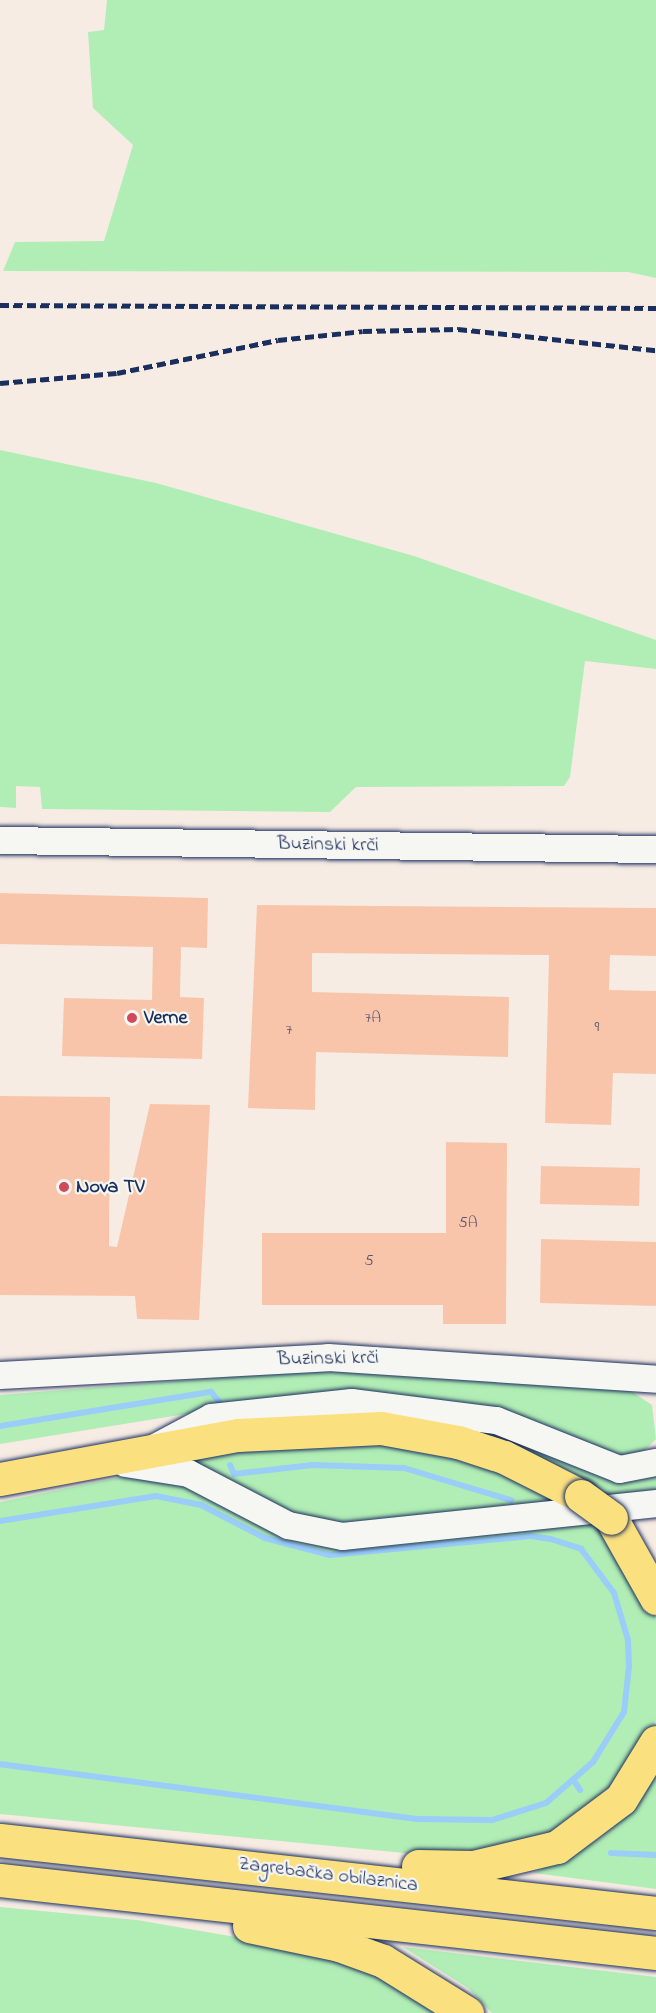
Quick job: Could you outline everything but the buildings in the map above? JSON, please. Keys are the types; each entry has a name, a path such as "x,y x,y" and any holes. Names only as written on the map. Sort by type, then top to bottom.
{"highway":[{"path":"0,1479 153,1448 303,1429 381,1428 495,1454 581,1496 656,1549"},
{"path":"611,1518 656,1598"},
{"path":"138,1852 185,1843 428,1867 506,1862 557,1847 602,1818 643,1770 656,1742"},
{"name":"Zagrebačka obilaznica","path":"0,1840 138,1852 656,1913"},
{"name":"Zagrebačka obilaznica","path":"0,1880 656,1953"},
{"path":"75,1887 124,1908 339,1945 419,1978 467,2013"}],"street":[{"name":"Buzinski krči","path":"0,840 656,849"},
{"name":"Buzinski krči","path":"0,1375 328,1356 644,1378"},
{"path":"644,1378 656,1396"},
{"path":"153,1448 211,1417 351,1402 495,1420 619,1469 656,1462"},
{"path":"88,1462 171,1467 288,1525 342,1536 656,1503"}],"green space":[{"path":"107,0 656,0 656,278 628,272 3,271 15,242 104,241 133,145 93,108 88,32 104,30"},
{"path":"0,450 156,483 414,556 656,640 656,669 585,661 570,777 564,786 356,787 330,812 42,809 40,787 16,786 16,808 0,807"},
{"path":"342,1368 628,1389 652,1405 656,1439 641,1454 615,1457 516,1418 217,1409 0,1444 0,1395"},
{"path":"353,1411 497,1431 622,1481 656,1473 656,1492 604,1496"},
{"path":"365,1441 467,1458 565,1502 423,1519 312,1524 186,1460 296,1444"},
{"path":"126,1476 191,1484 268,1527 591,1521 637,1573 656,1620 656,1720 647,1741 633,1766 572,1829 446,1857 0,1814 0,1502"},
{"path":"656,1775 656,1889 534,1873 597,1840 630,1813"},
{"path":"0,1907 137,1920 346,1956 453,2013 0,2013"},
{"path":"403,1947 656,1977 656,2013 492,2013 468,1988"}],"waterway":[{"path":"0,1426 211,1392 221,1404"},
{"path":"230,1465 234,1474"},
{"path":"234,1474 312,1465 404,1468 511,1500"},
{"path":"0,1521 156,1496 201,1505 265,1538 330,1555 530,1536 551,1539 581,1549 614,1593 628,1640 629,1666 624,1712 593,1762 546,1803 492,1820 417,1819 0,1764"},
{"path":"574,1781 580,1790"},
{"path":"611,1853 656,1855"}],"railway":[{"path":"0,305 656,308"},
{"path":"0,383 117,373 278,340 363,331 458,329 656,350"}],"place":[{"name":"Verne","path":"132,1018"},
{"name":"Nova TV","path":"64,1187"}]}
